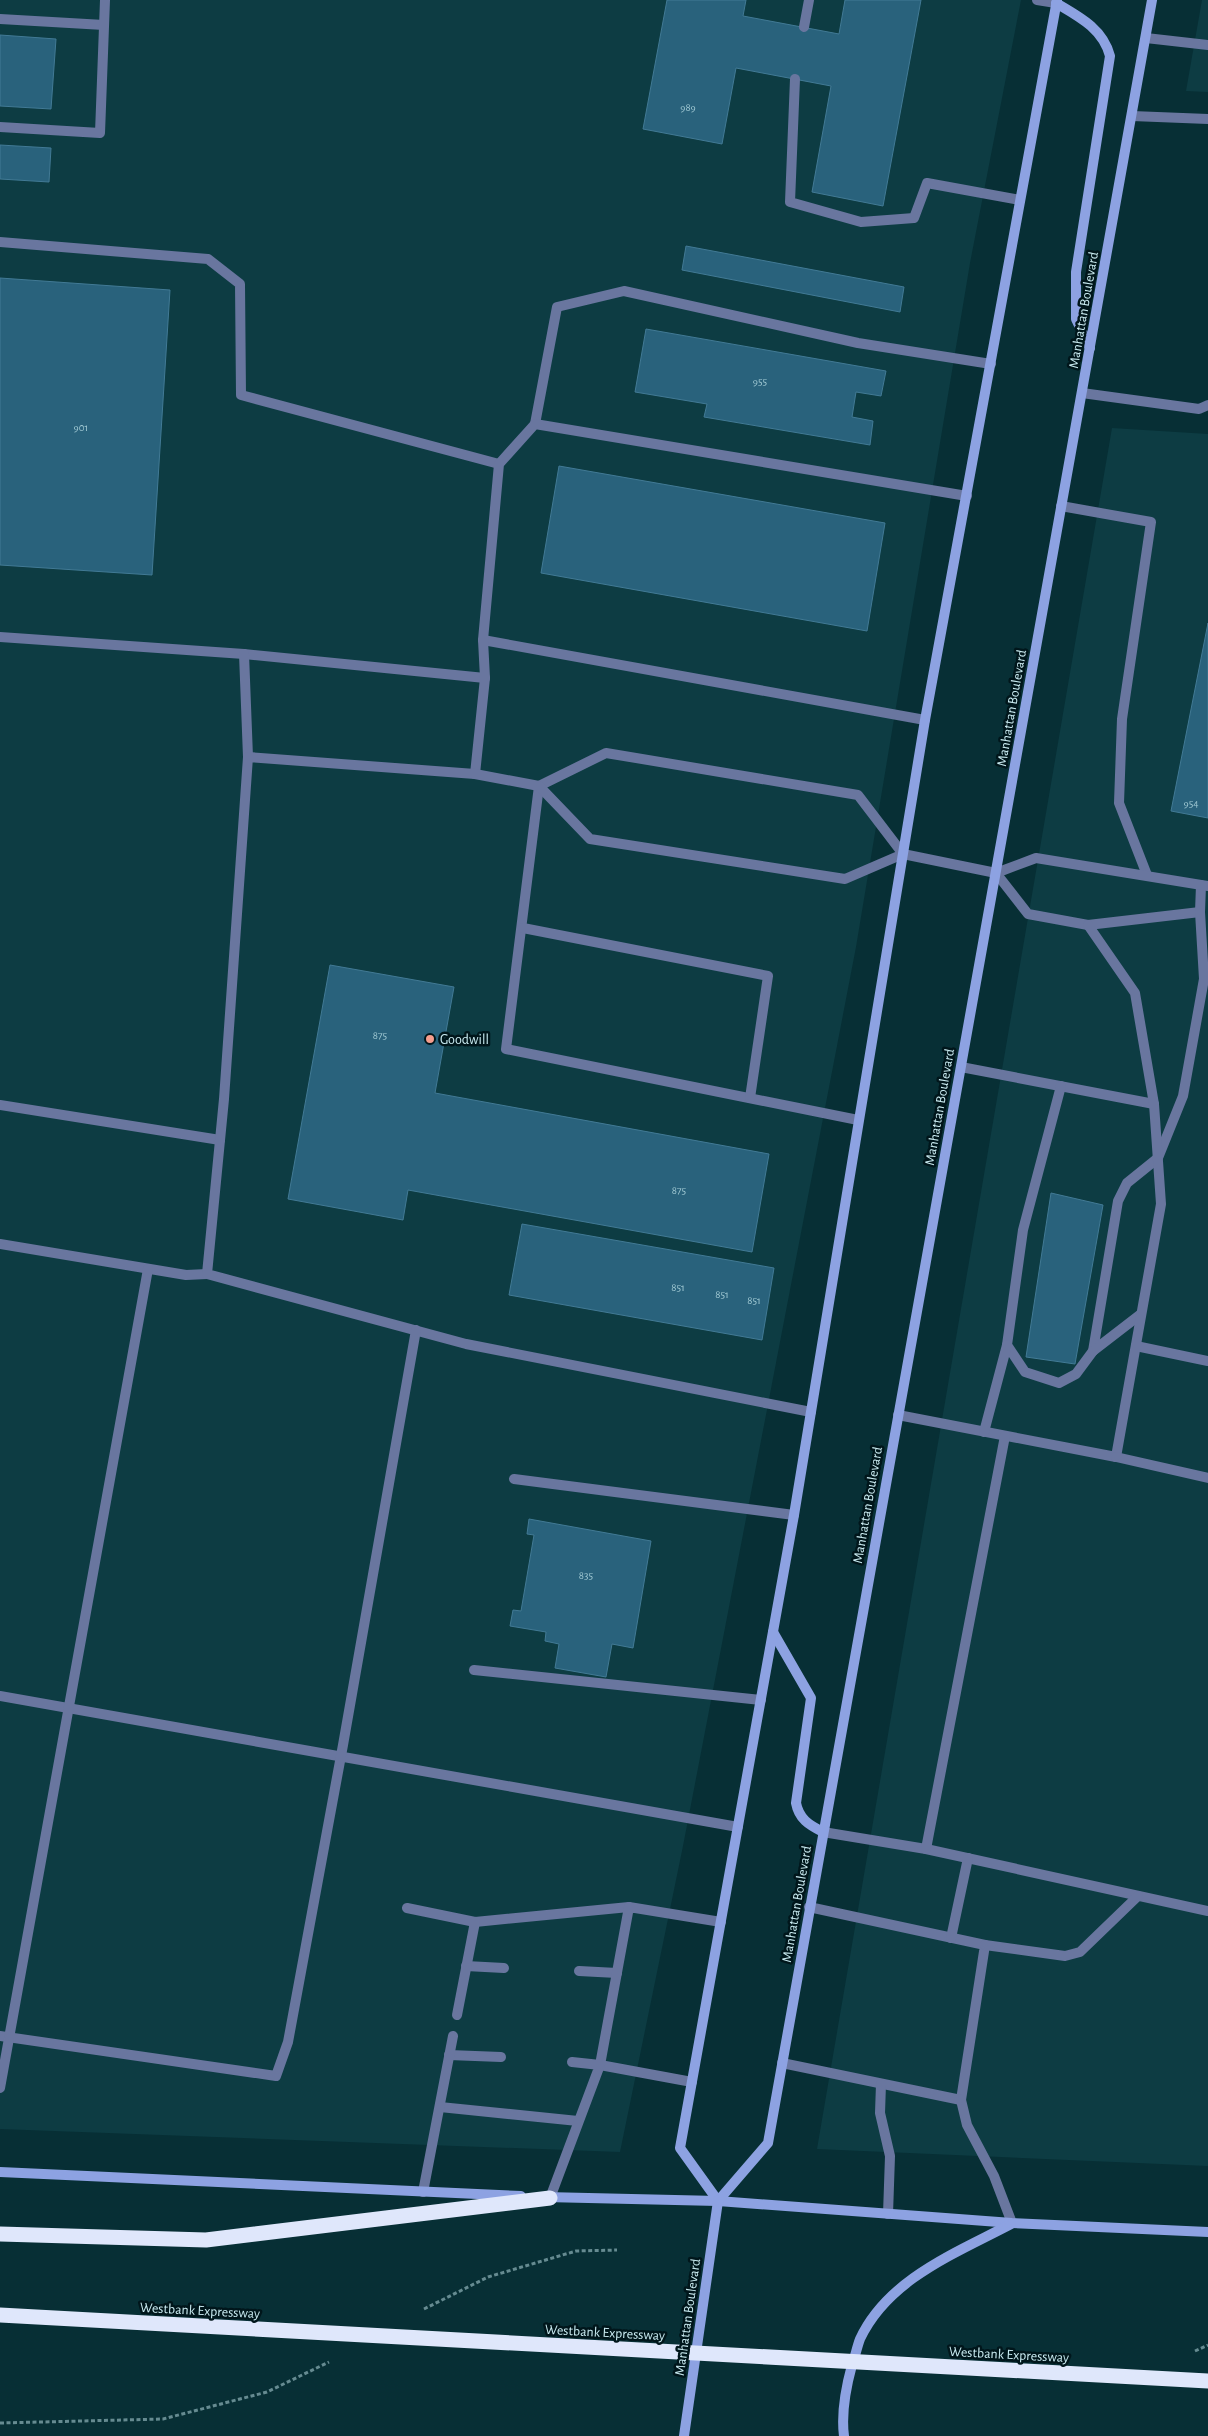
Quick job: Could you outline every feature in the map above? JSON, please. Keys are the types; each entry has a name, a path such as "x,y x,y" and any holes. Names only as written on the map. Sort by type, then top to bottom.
{"highway":[{"path":"0,2234 206,2240 550,2198"},
{"name":"Westbank Expressway","path":"0,2315 1208,2380"}],"street":[{"name":"Manhattan Boulevard","path":"684,2436 718,2201 768,2143 1152,0"},
{"path":"718,2201 680,2148 794,1516 858,1120 926,720 1056,1 1094,28 1107,43 1110,56 1104,110 1076,272 1076,319 1090,348"},
{"path":"773,1632 811,1698 796,1803 798,1813 809,1826 823,1832"},
{"path":"0,2172 550,2198 718,2201 1012,2224 1208,2232"},
{"path":"844,2436 844,2400 860,2339 882,2306 897,2291 924,2270 1012,2224"}],"lane":[{"path":"0,126 100,133 106,0"},
{"path":"804,27 809,0"},
{"path":"1037,0 1056,1"},
{"path":"0,19 104,25"},
{"path":"1146,38 1208,45"},
{"path":"795,79 790,202 861,222 914,218 927,183 1020,200"},
{"path":"1132,116 1208,119"},
{"path":"0,242 208,259 240,284 240,395 499,464"},
{"path":"475,774 485,678 483,640 499,464 534,424 557,307 624,291 858,343 991,364"},
{"path":"1082,393 1199,409 1208,405"},
{"path":"534,424 967,496"},
{"path":"1062,506 1151,522 1122,719 1119,803 1147,875"},
{"path":"0,636 244,654 485,678"},
{"path":"483,640 926,720"},
{"path":"208,1274 220,1140 248,757 244,654"},
{"path":"539,786 606,753 858,795 903,854"},
{"path":"248,757 475,774 539,786 590,838 845,879 903,854 996,873 1036,858 1204,885 1200,912 1204,979 1183,1096 1158,1158 1127,1183 1118,1200 1093,1351"},
{"path":"539,786 523,928 506,1049 858,1120"},
{"path":"996,873 1028,914 1088,925 1200,912"},
{"path":"1088,925 1135,993 1154,1104 1161,1204 1116,1457"},
{"path":"523,928 768,976 750,1098"},
{"path":"960,1067 1154,1104"},
{"path":"984,1432 1007,1345 1023,1230 1061,1086"},
{"path":"0,1105 220,1140"},
{"path":"0,1244 186,1275 208,1274 466,1344 811,1412"},
{"path":"0,2088 4,2037 69,1708 148,1269"},
{"path":"1007,1345 1025,1372 1059,1383 1076,1374 1093,1351 1141,1314"},
{"path":"4,2037 276,2076 288,2042 341,1756 416,1330"},
{"path":"1136,1346 1208,1361"},
{"path":"898,1415 1116,1457 1208,1478"},
{"path":"926,1849 1005,1436"},
{"path":"514,1479 794,1516"},
{"path":"474,1670 761,1700"},
{"path":"0,1696 738,1827"},
{"path":"823,1832 926,1849 1208,1911"},
{"path":"951,1938 968,1858"},
{"path":"809,1907 985,1946 1065,1956 1080,1952 1138,1896"},
{"path":"408,1908 475,1922 629,1907 721,1922"},
{"path":"550,2198 600,2065 629,1907"},
{"path":"457,2015 475,1922"},
{"path":"985,1946 960,2100 967,2125 994,2176 1012,2224"},
{"path":"466,1966 504,1968"},
{"path":"579,1971 617,1973"},
{"path":"423,2192 453,2036"},
{"path":"449,2055 502,2057"},
{"path":"572,2062 600,2065 692,2082"},
{"path":"782,2063 960,2100"},
{"path":"881,2084 880,2113 890,2156 888,2214"},
{"path":"440,2107 578,2121"}],"shaded area":[{"path":"0,0 1021,0 970,263 856,947 683,1846 620,2152 0,2129"},
{"path":"1202,0 1208,0 1208,92 1186,91"},
{"path":"1112,428 1208,434 1208,2166 817,2149"}],"building":[{"path":"667,0 746,0 743,16 839,34 845,0 921,0 883,206 812,192 831,86 736,68 722,144 643,129"},
{"path":"0,35 56,39 51,109 0,106"},
{"path":"0,145 51,148 49,182 0,179"},
{"path":"686,246 904,287 900,312 682,270"},
{"path":"0,278 170,290 152,575 0,565"},
{"path":"646,329 886,371 881,396 856,392 852,417 873,421 870,445 704,417 707,404 635,392"},
{"path":"559,466 885,523 867,631 541,573"},
{"path":"1208,623 1208,818 1171,811"},
{"path":"330,965 454,987 435,1093 769,1154 752,1252 408,1190 403,1220 288,1199"},
{"path":"1051,1193 1103,1205 1075,1364 1026,1357"},
{"path":"522,1224 774,1268 762,1340 509,1295"},
{"path":"529,1519 651,1541 633,1648 612,1644 606,1677 555,1668 559,1644 545,1641 546,1632 510,1626 513,1610 521,1611 534,1535 527,1534"}],"place":[{"name":"Goodwill","path":"430,1039"}]}
